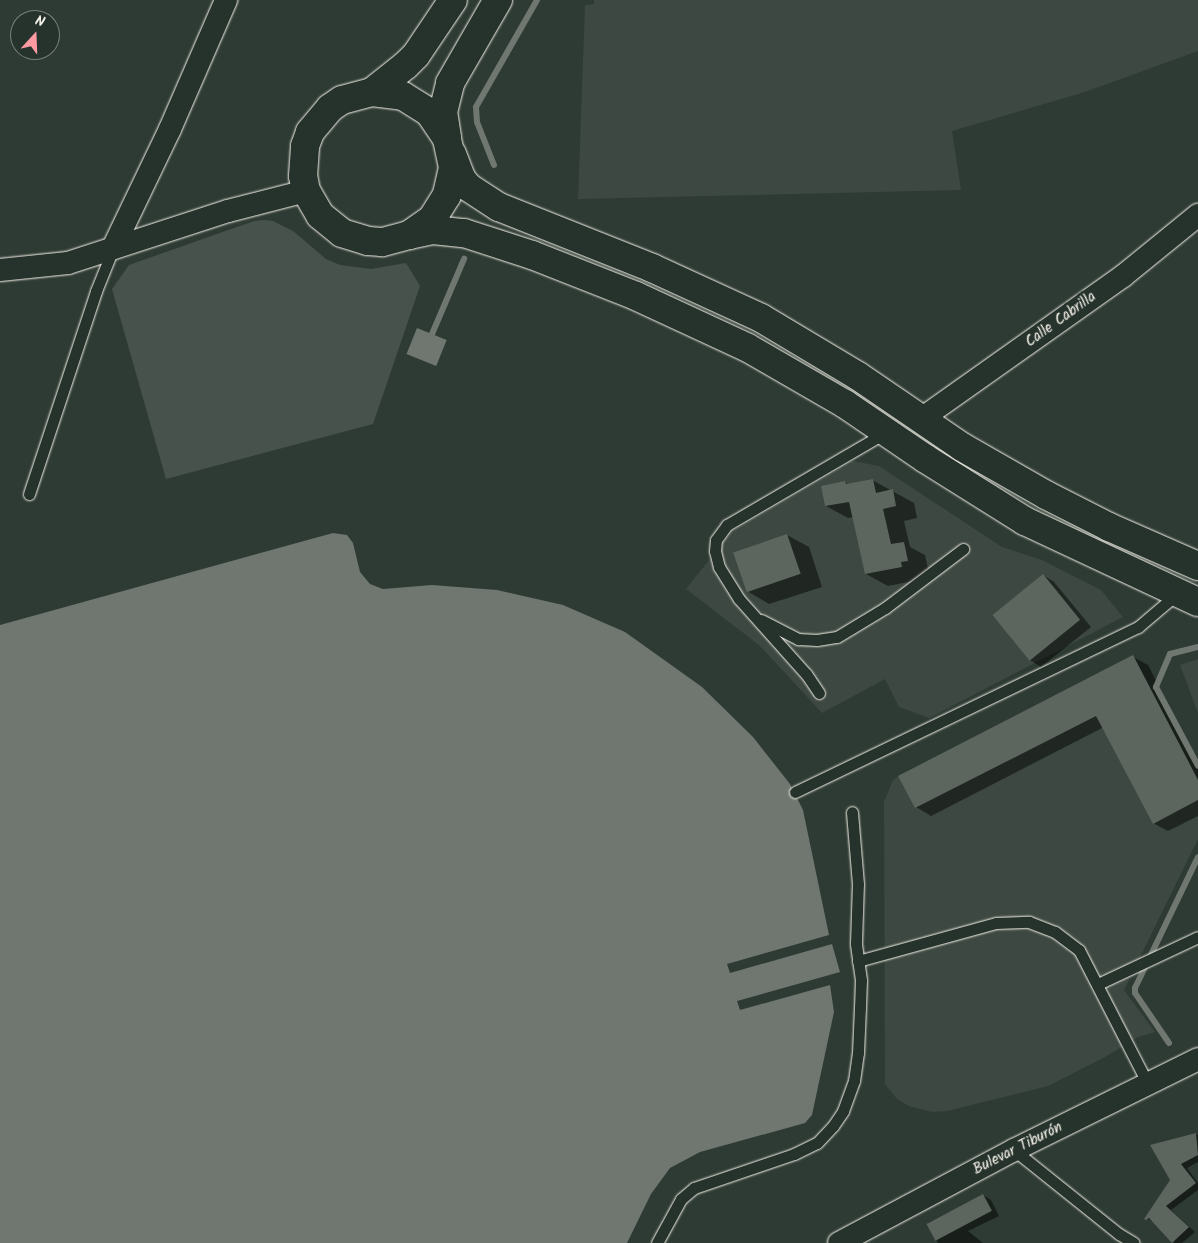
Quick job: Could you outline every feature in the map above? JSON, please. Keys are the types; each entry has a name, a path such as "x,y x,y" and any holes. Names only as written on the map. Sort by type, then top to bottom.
{"street":[{"path":"113,248 170,129 226,0"},
{"path":"452,0 416,55 395,75 372,92 342,100 330,108 315,126 305,146 302,161 306,191 320,215 330,225 348,236 368,242 382,242 433,230 464,233 532,255 636,296 748,348 845,404 926,459 1025,521 1188,597"},
{"path":"409,235 432,219 448,195 453,168 443,112 447,91 498,0"},
{"path":"372,92 403,96 417,103 440,124 461,178 476,194 499,208 652,268 761,318 858,376 962,447 1046,495 1109,527 1198,566"},
{"path":"0,270 68,263 228,211 306,191"},
{"name":"Calle Cabrilla","path":"921,419 1123,276 1198,215"},
{"name":"Bulevar Tiburón","path":"839,1243 1014,1150 1198,1059"}],"lane":[{"path":"29,494 96,291 113,248"},
{"path":"819,693 806,674 739,599 720,567 715,551 716,540 727,525 887,431"},
{"path":"755,617 798,639 817,640 837,637 885,608 963,549"},
{"path":"795,792 1138,627 1188,597"},
{"path":"657,1243 681,1199 694,1188 794,1154 817,1143 833,1126 848,1099 858,1053 861,980 856,943 858,884 852,812"},
{"path":"858,961 996,923 1028,922 1055,932 1079,950 1148,1084"},
{"path":"1098,984 1198,937"},
{"path":"1014,1150 1119,1234 1134,1243"}],"shaded area":[{"path":"594,0 1198,0 1198,51 1085,92 952,131 961,190 578,199 585,5 594,4"},
{"path":"254,221 273,221 293,231 326,259 340,265 371,269 406,263 420,286 373,424 166,479 112,289 129,265"},
{"path":"417,328 447,340 436,366 407,354"},
{"path":"853,461 879,466 1002,547 1042,560 1101,590 1123,617 929,718 899,707 885,679 822,713 759,645 686,589 732,531"},
{"path":"333,533 347,535 353,543 360,572 370,584 383,589 432,585 497,590 563,605 625,632 702,687 753,737 790,784 803,810 829,935 727,964 730,973 832,944 840,972 737,1001 740,1010 830,985 834,1012 812,1115 805,1123 700,1152 670,1168 651,1194 627,1243 0,1243 0,625"},
{"path":"1133,655 1198,780 1198,839 1124,990 1155,1032 1138,1037 1105,1057 1048,1086 947,1111 932,1112 909,1106 897,1099 885,1084 884,802 892,782 898,776"},
{"path":"1198,659 1198,713 1180,665"}],"building":[{"path":"873,479 876,493 893,489 896,506 883,509 891,544 904,542 908,561 901,562 902,567 865,574 849,502 825,506 821,486 845,481 846,484"},
{"path":"787,534 801,574 747,592 733,553"},
{"path":"1043,574 1080,620 1030,661 992,615"},
{"path":"1133,655 1198,780 1198,800 1153,824 1096,716 915,808 898,776"},
{"path":"1196,1133 1198,1155 1181,1164 1196,1183 1166,1206 1189,1227 1172,1243 1149,1218 1144,1219 1170,1180 1150,1145"},
{"path":"983,1194 992,1211 935,1241 926,1224"}],"waterway":[{"path":"494,165 477,122 476,107 537,0"},
{"path":"432,334 464,259"},
{"path":"1198,647 1170,654 1156,687 1198,766"},
{"path":"1169,1043 1135,993 1135,988 1198,857"}]}
